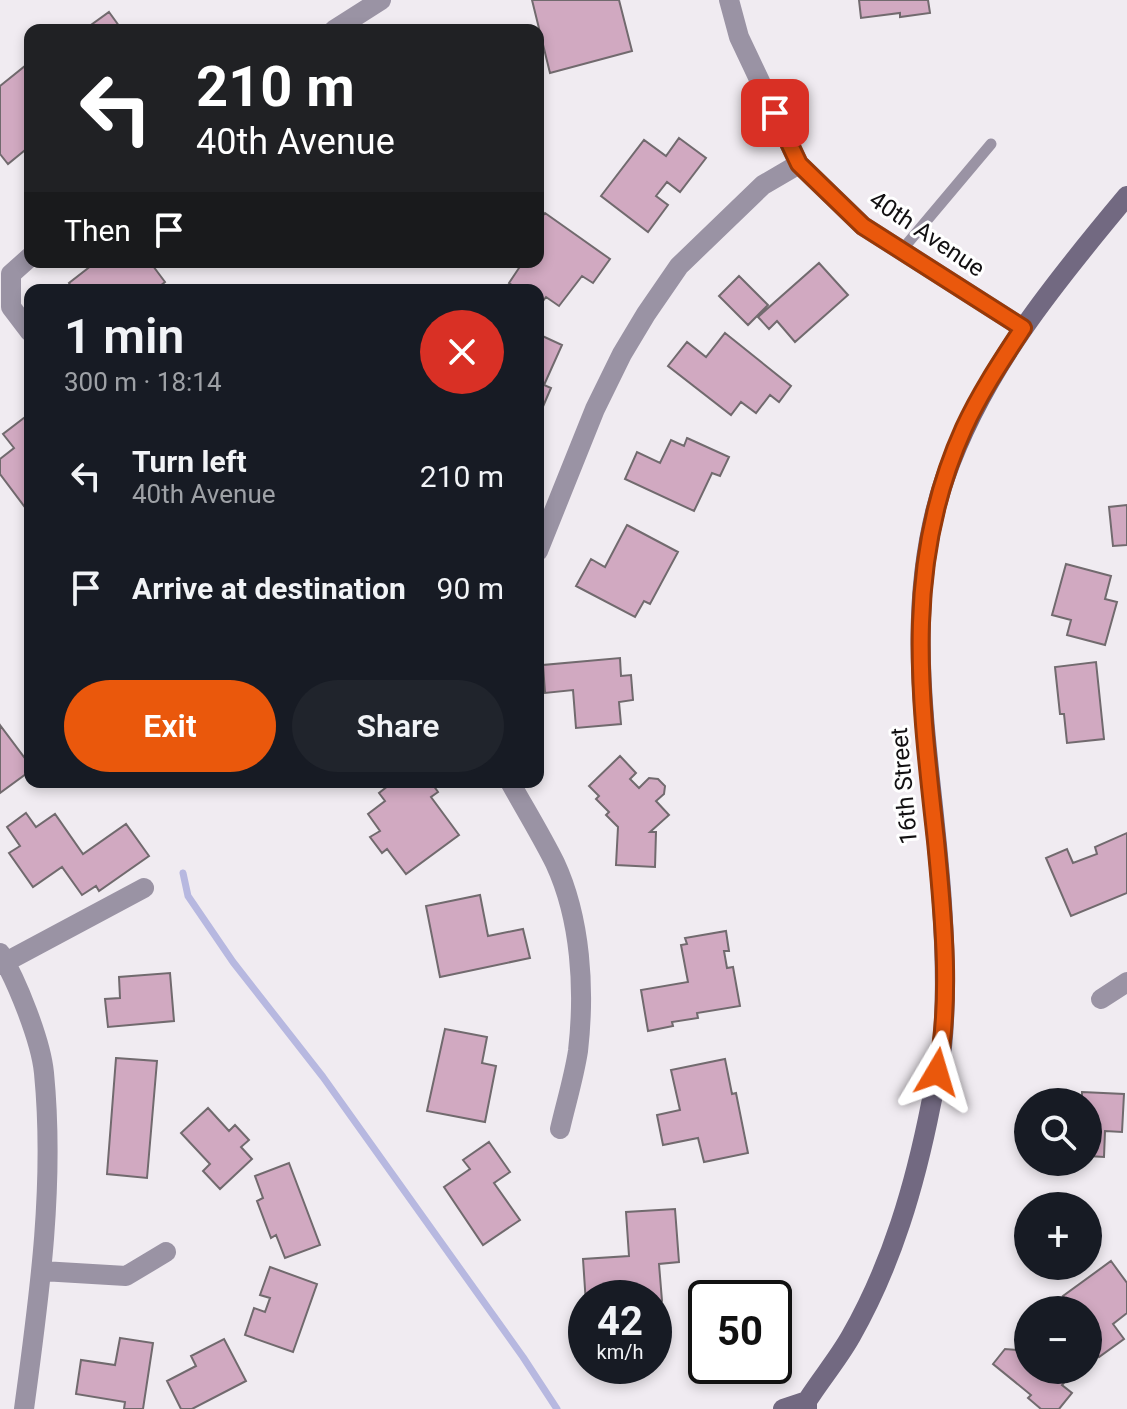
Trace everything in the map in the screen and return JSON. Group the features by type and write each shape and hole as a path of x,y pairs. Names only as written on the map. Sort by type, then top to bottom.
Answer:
{"main road":[{"name":"16th Street","path":"783,1409 811,1406 884,1270 913,1189 942,1047 942,904 919,657 921,596 930,536 944,480 965,428 993,374 1079,252 1127,196"}],"street":[{"path":"343,24 381,0"},
{"name":"40th Avenue","path":"729,0 739,37 799,164 863,226 1023,328"},
{"path":"544,536 595,409 646,314 679,266 763,185 799,164"},
{"path":"24,262 11,274 11,307 24,324"},
{"path":"513,788 556,865 571,914 580,967 577,1053 560,1129"},
{"path":"24,1409 42,1271 47,1170 44,1070 27,1014 2,960 144,888"},
{"path":"1101,999 1127,982"},
{"path":"42,1271 126,1276 166,1252"}],"lane":[{"path":"901,251 991,144"}],"building":[{"path":"532,0 619,0 632,51 550,73 544,49 544,24 538,24"},
{"path":"859,0 928,0 930,13 861,18"},
{"path":"109,12 118,24 92,24"},
{"path":"24,67 24,151 8,164 0,154 0,86"},
{"path":"679,138 706,158 680,192 667,182 656,196 668,205 648,232 601,196 644,140 666,156"},
{"path":"544,214 610,259 593,283 582,276 559,306 546,297 544,300 544,284 509,283 519,268 544,268"},
{"path":"819,263 848,295 795,342 777,321 769,329 758,317"},
{"path":"88,268 154,268 165,282 162,284 69,283"},
{"path":"739,276 768,305 748,325 719,296"},
{"path":"725,333 791,386 779,402 770,395 756,413 741,402 731,415 668,366 687,342 706,357"},
{"path":"544,337 562,345 544,385"},
{"path":"544,385 551,388 544,404"},
{"path":"24,418 24,506 0,474 0,459 14,448 3,434"},
{"path":"687,438 729,457 720,476 712,473 694,511 625,479 637,452 660,463 671,440 684,446"},
{"path":"1127,505 1127,545 1113,546 1109,507"},
{"path":"627,525 678,552 650,604 644,601 635,617 576,586 591,559 605,567"},
{"path":"1066,564 1111,576 1105,599 1117,602 1105,645 1067,635 1071,620 1052,615"},
{"path":"620,658 621,676 631,675 633,700 619,702 621,724 576,728 573,690 545,693 544,665"},
{"path":"1096,662 1104,739 1067,743 1055,667"},
{"path":"0,725 24,757 24,775 0,793"},
{"path":"620,756 636,773 630,779 639,788 649,778 658,779 665,786 664,794 656,801 669,815 650,832 656,832 655,867 616,865 618,827 606,815 609,812 589,786"},
{"path":"385,788 435,788 438,792 431,797 459,835 406,874 387,849 382,853 370,837 380,831 368,814 385,801 379,793"},
{"path":"26,813 36,827 55,814 83,854 126,824 149,856 99,891 96,886 82,895 62,867 33,887 9,853 20,846 7,827"},
{"path":"1127,833 1127,893 1071,916 1046,858 1067,849 1073,863 1097,854 1095,847"},
{"path":"480,895 488,936 523,929 530,958 440,977 426,906"},
{"path":"726,931 729,951 724,951 727,968 733,967 740,1006 697,1013 698,1018 672,1022 673,1026 648,1031 641,990 688,982 681,945 687,944 685,938"},
{"path":"170,973 174,1021 108,1027 105,999 120,998 119,977"},
{"path":"445,1029 487,1037 482,1063 496,1066 485,1122 427,1111"},
{"path":"116,1058 157,1061 147,1178 107,1174"},
{"path":"725,1059 732,1094 736,1093 748,1153 704,1162 698,1138 663,1145 657,1115 680,1110 671,1070"},
{"path":"1102,1093 1124,1094 1122,1132 1105,1131 1104,1157"},
{"path":"208,1108 229,1131 235,1125 249,1140 241,1147 252,1159 220,1189 203,1171 210,1164 181,1133"},
{"path":"489,1142 510,1172 494,1183 520,1220 483,1245 444,1187 470,1169 463,1160"},
{"path":"289,1163 320,1245 285,1258 276,1235 271,1238 257,1201 263,1198 255,1176"},
{"path":"675,1209 679,1262 659,1264 660,1280 584,1280 583,1259 629,1256 626,1212"},
{"path":"1111,1261 1127,1283 1127,1313 1113,1324 1124,1339 1102,1355 1102,1296 1063,1296 1085,1280 1102,1280 1102,1268"},
{"path":"270,1267 317,1284 293,1352 245,1335 254,1308 265,1312 270,1298 260,1295"},
{"path":"120,1338 153,1343 143,1409 124,1409 125,1402 76,1394 81,1360 115,1365"},
{"path":"224,1339 246,1381 192,1409 181,1409 167,1381 196,1366 191,1356"},
{"path":"1005,1349 1014,1350 1014,1381 993,1364"},
{"path":"1018,1384 1063,1384 1072,1393 1059,1409 1041,1409 1028,1398 1031,1395"}],"waterway":[{"path":"183,873 188,896 233,962 323,1077 557,1409"}],"route":[{"path":"775,113 799,164 863,226 1023,328 993,374 965,428 944,480 930,536 921,596 919,657 942,904 942,1047 937,1072"}]}
